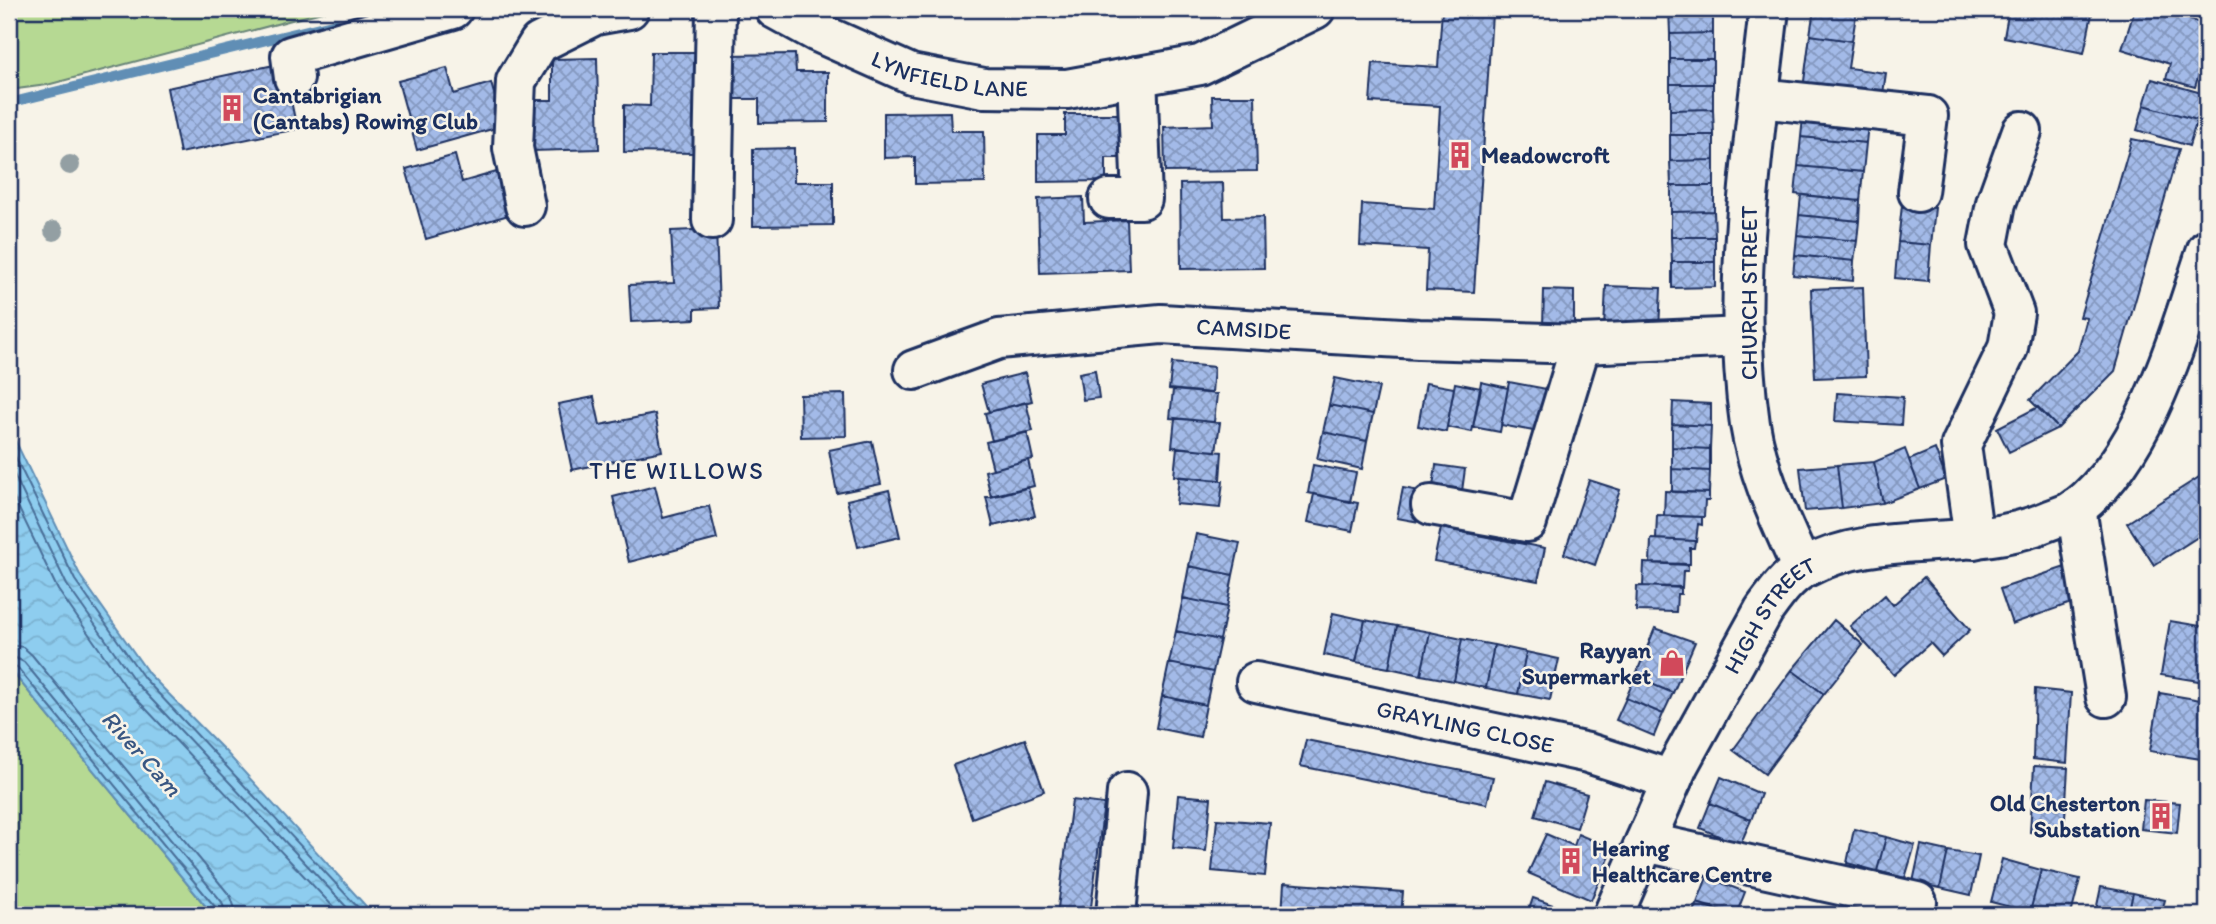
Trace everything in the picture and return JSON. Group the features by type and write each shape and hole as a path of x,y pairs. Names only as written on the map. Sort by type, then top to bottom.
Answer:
{"street":[{"path":"294,78 290,56 453,9"},
{"path":"525,206 513,148 516,81 539,43 595,15 628,9"},
{"path":"712,220 716,9"},
{"name":"LYNFIELD LANE","path":"775,9 817,32 911,74 972,86 1068,89 1200,65 1315,9"},
{"name":"CHURCH STREET","path":"1769,9 1746,232 1744,337 1751,424 1762,474 1802,569"},
{"path":"1109,199 1142,199 1137,76"},
{"path":"1759,98 1928,116 1918,192"},
{"path":"1974,539 1961,445 2008,348 2014,313 1988,245 1996,203 2022,131"},
{"name":"HIGH STREET","path":"1613,915 1672,780 1764,610 1780,589 1802,569 1835,555 1894,543 1974,539 2029,529 2076,508 2133,443 2163,378 2204,270"},
{"name":"CAMSIDE","path":"914,370 999,339 1161,324 1419,339 1581,344 1744,337"},
{"path":"1431,505 1527,522 1581,344"},
{"path":"2076,508 2106,697"},
{"name":"GRAYLING CLOSE","path":"1256,682 1588,753 1672,780"},
{"path":"1116,915 1127,792"},
{"path":"1645,842 1917,902"}],"green space":[{"path":"9,9 333,9 47,85 9,90"},
{"path":"9,668 213,915 9,915"}],"water":[{"name":"River Cam","path":"9,420 14,438 81,577 149,674 225,751 374,915 213,915 9,668"}],"building":[{"path":"1669,9 1713,9 1713,33 1670,34"},
{"path":"1814,9 1857,9 1852,41 1810,35"},
{"path":"1857,9 1901,9 1901,15"},
{"path":"2009,9 2093,9 2084,53 2004,37"},
{"path":"2135,9 2156,9 2207,25 2207,48 2195,87 2166,79 2170,64 2122,49"},
{"name":"Meadowcroft","path":"1442,10 1492,14 1474,292 1426,290 1428,250 1360,246 1362,204 1434,209 1440,106 1370,102 1373,63 1438,67"},
{"path":"1713,33 1713,59 1670,59 1670,34"},
{"path":"1810,35 1852,41 1848,68 1886,73 1882,100 1803,89"},
{"path":"651,52 696,52 695,153 624,152 624,105 650,106"},
{"path":"795,54 796,72 828,72 828,122 759,123 759,99 730,99 729,55"},
{"path":"597,58 599,149 532,151 531,100 552,100 552,59"},
{"path":"1670,59 1713,59 1713,84 1670,84"},
{"name":"Cantabrigian (Cantabs) Rowing Club","path":"283,63 297,129 180,153 167,88"},
{"path":"447,68 454,94 491,83 503,126 417,150 398,81"},
{"path":"2152,79 2205,94 2197,120 2144,105"},
{"path":"1670,84 1713,84 1713,109 1670,110"},
{"path":"1212,96 1255,96 1257,171 1165,172 1164,127 1213,125"},
{"path":"2144,105 2197,120 2189,146 2137,130"},
{"path":"1804,108 1869,115 1866,143 1801,137"},
{"path":"1713,109 1714,135 1670,135 1670,110"},
{"path":"950,112 951,131 984,131 985,183 915,184 915,157 884,158 884,113"},
{"path":"1065,114 1134,114 1134,158 1106,158 1106,181 1038,182 1038,135 1065,135"},
{"path":"1670,135 1714,135 1714,160 1670,161"},
{"path":"1801,137 1866,143 1863,172 1798,166"},
{"path":"2132,139 2179,149 2115,371 2058,428 2030,400 2078,351 2087,318 2080,317"},
{"path":"794,148 794,182 833,182 833,225 753,226 753,149"},
{"path":"455,155 462,182 500,171 512,214 426,239 406,169"},
{"path":"1714,160 1714,186 1671,186 1670,161"},
{"path":"1798,166 1863,172 1860,201 1795,194"},
{"path":"1223,183 1224,218 1263,217 1264,268 1181,269 1180,184"},
{"path":"1671,186 1714,186 1714,211 1671,212"},
{"path":"1801,195 1860,201 1859,221 1799,215"},
{"path":"1083,197 1084,222 1127,220 1129,270 1040,273 1038,199"},
{"path":"1902,205 1935,208 1931,245 1898,242"},
{"path":"1714,211 1715,237 1671,237 1671,212"},
{"path":"1799,215 1859,221 1857,241 1797,235"},
{"path":"716,229 719,308 695,309 695,319 631,322 629,285 674,283 671,231"},
{"path":"1797,235 1857,241 1854,261 1795,255"},
{"path":"1671,237 1715,237 1715,262 1672,262"},
{"path":"1898,242 1931,245 1928,281 1895,278"},
{"path":"1795,255 1854,261 1853,281 1793,275"},
{"path":"1672,262 1715,262 1715,287 1672,288"},
{"path":"1606,286 1661,288 1659,330 1604,328"},
{"path":"1863,287 1866,376 1815,378 1811,289"},
{"path":"1544,290 1574,291 1574,326 1543,326"},
{"path":"1172,363 1214,367 1212,393 1169,389"},
{"path":"1095,370 1099,398 1083,400 1079,373"},
{"path":"1025,373 1032,401 989,412 981,384"},
{"path":"1335,378 1379,387 1373,414 1329,405"},
{"path":"1481,382 1508,388 1500,432 1473,427"},
{"path":"1509,382 1552,390 1544,433 1501,425"},
{"path":"1426,383 1454,388 1446,432 1418,426"},
{"path":"1455,383 1481,388 1472,432 1447,427"},
{"path":"1173,390 1217,394 1214,422 1170,418"},
{"path":"1837,393 1903,397 1901,425 1835,421"},
{"path":"845,394 846,436 801,437 800,395"},
{"path":"594,397 600,425 655,414 662,451 572,470 558,404"},
{"path":"1026,402 1033,431 992,441 985,413"},
{"path":"1673,402 1711,404 1711,426 1672,424"},
{"path":"1329,405 1373,414 1367,441 1323,432"},
{"path":"2038,407 2058,428 2009,452 1997,428"},
{"path":"1175,418 1220,423 1216,451 1172,447"},
{"path":"1672,424 1711,426 1710,449 1672,447"},
{"path":"1027,432 1033,459 993,469 986,442"},
{"path":"1323,432 1367,441 1362,469 1317,459"},
{"path":"872,441 881,484 837,493 829,450"},
{"path":"1177,447 1222,452 1220,480 1174,476"},
{"path":"1672,447 1710,449 1710,471 1672,469"},
{"path":"1905,449 1920,489 1883,503 1874,462"},
{"path":"1935,449 1946,479 1920,489 1909,460"},
{"path":"1028,460 1034,486 991,497 985,471"},
{"path":"1874,462 1883,503 1842,508 1837,465"},
{"path":"1313,465 1356,473 1350,502 1308,493"},
{"path":"1436,465 1465,469 1462,491 1433,486"},
{"path":"1837,465 1842,508 1805,511 1800,468"},
{"path":"1672,469 1710,471 1709,493 1672,492"},
{"path":"2207,472 2207,531 2154,565 2127,523"},
{"path":"1179,477 1223,481 1220,508 1176,504"},
{"path":"1589,480 1620,490 1595,565 1564,554"},
{"path":"655,486 663,518 709,506 717,539 629,562 613,497"},
{"path":"1028,487 1035,516 993,526 986,497"},
{"path":"1403,488 1430,493 1425,523 1397,518"},
{"path":"889,490 900,537 858,547 847,500"},
{"path":"1665,491 1709,493 1709,501 1705,501 1704,517 1664,516"},
{"path":"1314,494 1358,503 1352,531 1308,522"},
{"path":"1657,515 1702,517 1702,525 1698,524 1696,541 1656,539"},
{"path":"1441,528 1545,548 1538,581 1434,561"},
{"path":"1196,534 1240,543 1233,575 1189,566"},
{"path":"1651,539 1695,541 1694,548 1690,548 1690,564 1650,563"},
{"path":"1644,563 1688,565 1688,571 1683,571 1682,588 1643,586"},
{"path":"1189,566 1233,575 1227,607 1183,598"},
{"path":"2068,566 2080,600 2012,624 2000,589"},
{"path":"1924,577 1970,630 1942,656 1930,643 1894,675 1850,626 1885,595 1893,605"},
{"path":"1637,586 1681,587 1681,594 1677,594 1676,612 1636,611"},
{"path":"1183,598 1227,607 1220,640 1176,631"},
{"path":"1333,613 1365,620 1356,662 1324,655"},
{"path":"1365,620 1397,626 1389,668 1356,662"},
{"path":"1834,620 1863,645 1824,694 1792,670"},
{"path":"2170,621 2207,627 2205,682 2161,675"},
{"path":"1397,626 1430,632 1421,675 1389,668"},
{"path":"1655,628 1695,642 1673,693 1635,677"},
{"path":"1176,631 1220,640 1213,672 1169,663"},
{"path":"1430,632 1462,639 1454,681 1421,675"},
{"path":"1462,639 1494,645 1486,688 1454,681"},
{"path":"1494,645 1526,652 1518,694 1486,688"},
{"path":"1526,652 1559,659 1550,700 1518,694"},
{"path":"1169,663 1213,672 1206,705 1162,696"},
{"path":"1792,670 1824,694 1765,774 1733,750"},
{"path":"1635,677 1673,693 1663,714 1626,698"},
{"path":"2035,689 2071,693 2067,763 2033,759"},
{"path":"2160,693 2207,701 2201,759 2150,751"},
{"path":"1162,696 1206,705 1200,737 1156,728"},
{"path":"1626,698 1663,714 1654,736 1616,720"},
{"path":"1025,739 1044,791 972,818 953,765"},
{"path":"1306,740 1493,777 1487,804 1300,766"},
{"path":"2034,766 2068,768 2064,834 2030,832"},
{"path":"1721,777 1761,794 1751,820 1710,803"},
{"path":"1545,782 1587,794 1577,828 1535,816"},
{"path":"1178,795 1211,798 1206,851 1173,848"},
{"path":"1072,800 1104,804 1090,915 1057,915"},
{"name":"Old Chesterton Substation","path":"2144,800 2180,803 2177,833 2141,829"},
{"path":"1710,803 1751,820 1740,845 1700,828"},
{"path":"1217,819 1270,823 1265,876 1212,871"},
{"path":"1854,829 1886,837 1877,871 1847,863"},
{"name":"Hearing Healthcare Centre","path":"1546,834 1574,846 1578,834 1613,849 1591,900 1528,873"},
{"path":"1886,837 1915,845 1905,878 1877,871"},
{"path":"1921,845 1948,851 1940,888 1913,882"},
{"path":"1948,851 1979,856 1971,895 1940,888"},
{"path":"2002,859 2041,870 2030,912 1991,902"},
{"path":"2041,870 2080,879 2071,915 2030,912"},
{"path":"1707,877 1745,892 1736,915 1697,903"},
{"path":"1284,883 1403,892 1401,915 1282,915"},
{"path":"2101,887 2133,893 2128,915 2095,915"},
{"path":"2133,893 2165,900 2161,915 2128,915"},
{"path":"1533,898 1573,912 1572,915 1527,915"},
{"path":"1697,903 1730,915 1691,915"},
{"path":"1789,907 1817,909 1816,915 1787,915"}],"waterway":[{"path":"9,103 336,23"}],"place":[{"name":"Cantabrigian (Cantabs) Rowing Club","path":"232,108"},
{"name":"Meadowcroft","path":"1460,155"},
{"name":"Rayyan Supermarket","path":"1672,663"},
{"name":"Old Chesterton Substation","path":"2161,816"},
{"name":"Hearing Healthcare Centre","path":"1571,861"}],"district":[{"name":"THE WILLOWS","path":"677,470"}]}
